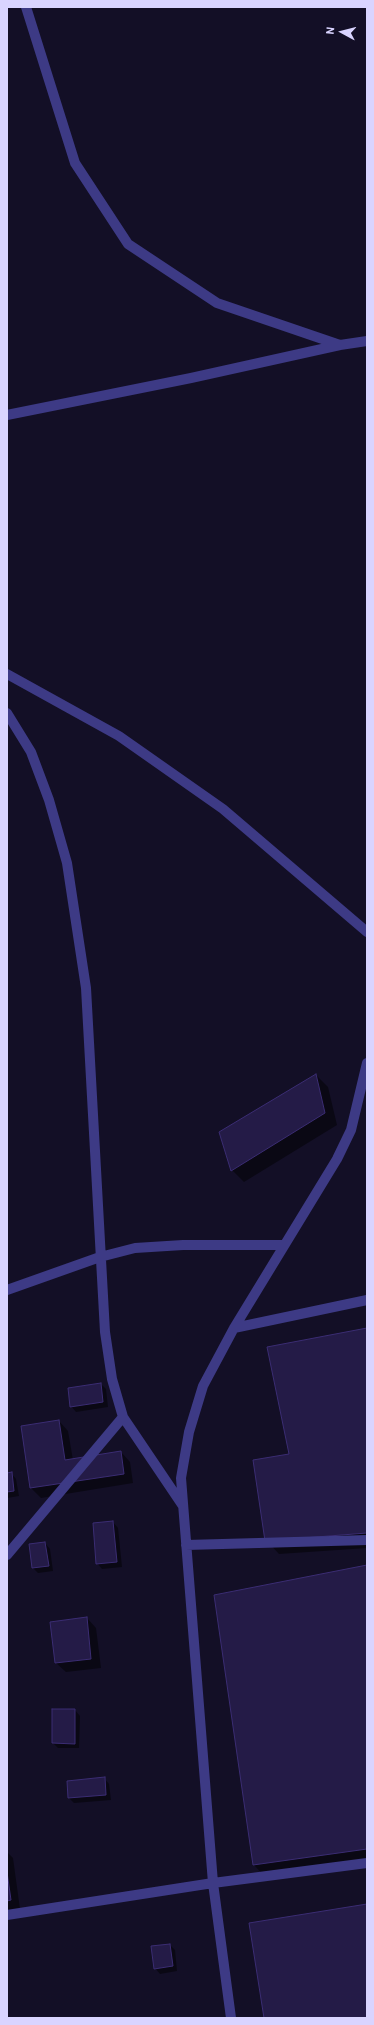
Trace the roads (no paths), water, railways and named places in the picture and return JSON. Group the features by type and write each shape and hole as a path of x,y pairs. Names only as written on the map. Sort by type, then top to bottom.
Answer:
{"street":[{"path":"26,7 75,163 128,244 217,303 340,345"},
{"path":"7,416 183,380 340,345 367,341"},
{"path":"7,674 118,736 223,808 367,932"},
{"path":"7,713 31,752 49,800 67,863 86,988 100,1257 105,1332 112,1379 123,1417 183,1507"},
{"path":"231,2018 213,1883 183,1507 182,1478 189,1432 203,1386 234,1328 337,1159 351,1130 367,1063"},
{"path":"7,1290 100,1257 135,1248 182,1245 284,1245"},
{"path":"234,1328 367,1300"},
{"path":"7,1555 123,1417"},
{"path":"186,1545 367,1540"},
{"path":"7,1915 213,1883 367,1864"}]}
